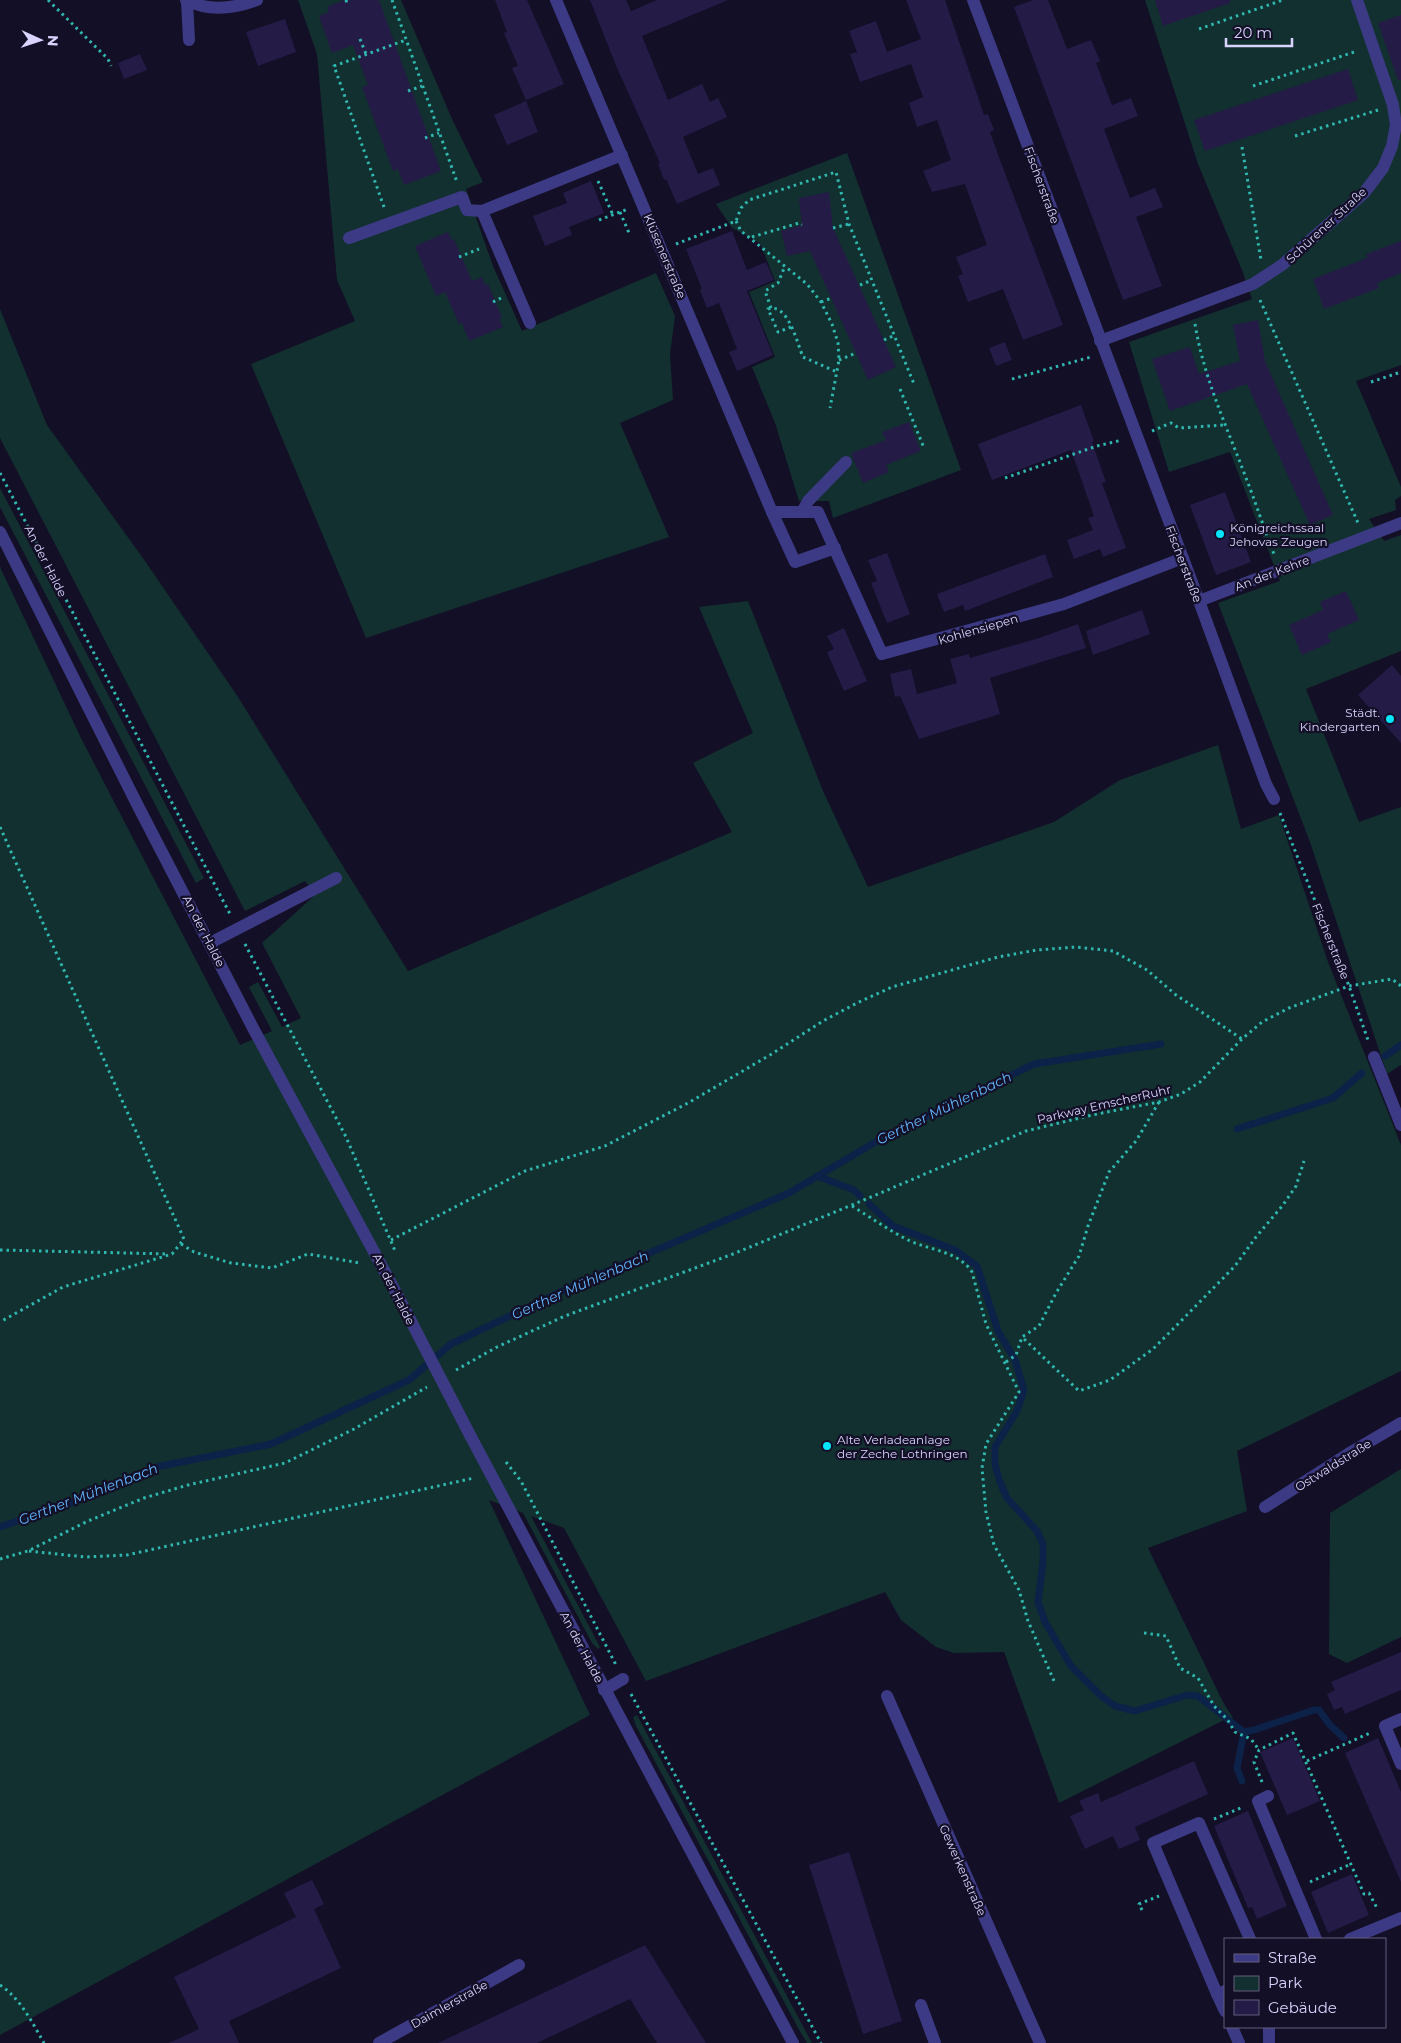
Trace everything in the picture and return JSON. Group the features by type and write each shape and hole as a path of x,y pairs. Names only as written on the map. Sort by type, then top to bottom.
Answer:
{"street":[{"path":"189,40 187,0 212,9 243,5 257,0"},
{"name":"Klüsenerstraße","path":"556,0 772,512 795,562 835,548"},
{"name":"Fischerstraße","path":"973,0 1266,784 1274,799"},
{"name":"Schürener Straße","path":"1102,346 1192,306 1258,281 1282,265 1357,199 1383,168 1392,146 1396,125 1393,105 1357,0"},
{"path":"348,238 462,197 467,210 482,211 622,155"},
{"path":"482,211 530,322"},
{"path":"802,512 808,501 846,462"},
{"path":"772,512 818,512 835,548"},
{"name":"An der Kehre","path":"1198,601 1401,523"},
{"name":"An der Halde","path":"0,532 138,806 254,1028 793,2043"},
{"name":"Kohlensiepen","path":"835,548 882,654 1064,604 1183,558"},
{"path":"210,942 336,878"},
{"path":"1374,1057 1401,1125"},
{"name":"Ostwaldstraße","path":"1265,1507 1348,1454 1401,1424"},
{"path":"604,1690 623,1679"},
{"name":"Gewerkenstraße","path":"887,1696 1040,2043"},
{"path":"1401,1719 1385,1726 1401,1764"},
{"path":"1263,1799 1295,1888 1316,1938"},
{"path":"1224,2006 1221,1993 1153,1843 1199,1823 1250,1938"},
{"path":"1352,1938 1401,1918"},
{"name":"Daimlerstraße","path":"379,2043 519,1965"},
{"path":"920,2005 935,2043"},
{"path":"1232,2028 1239,2043"},
{"path":"1269,2028 1269,2043"}],"path":[{"path":"48,0 108,58 111,66"},
{"path":"392,0 455,176"},
{"path":"1198,29 1283,0"},
{"path":"360,39 366,54"},
{"path":"390,223 334,66 406,40"},
{"path":"1253,86 1373,46"},
{"path":"408,91 422,86"},
{"path":"1295,136 1393,105"},
{"path":"425,138 439,133"},
{"path":"1242,147 1258,281 1365,537"},
{"path":"592,167 613,215"},
{"path":"661,249 736,221 742,208 749,200 836,172 850,224 914,384"},
{"path":"599,220 642,204"},
{"path":"620,212 629,233"},
{"path":"736,221 741,230 752,237 807,284 821,302 832,324 838,343 839,360 830,408"},
{"path":"752,237 799,223 802,225"},
{"path":"833,228 850,224"},
{"path":"459,257 496,243"},
{"path":"785,266 778,283 765,291 771,308 768,309 778,332 791,327"},
{"path":"860,286 872,280"},
{"path":"821,302 832,298"},
{"path":"1192,306 1196,331 1209,380 1279,570"},
{"path":"771,308 783,311 803,357 837,372"},
{"path":"884,340 896,335"},
{"path":"1012,379 1073,363 1102,346"},
{"path":"839,360 856,352"},
{"path":"1371,382 1401,372"},
{"path":"900,389 924,448"},
{"path":"1005,478 1171,423 1180,428 1224,425"},
{"name":"An der Halde","path":"0,473 346,1137 397,1254 379,1261"},
{"name":"Fischerstraße","path":"1274,799 1349,986 1374,1057"},
{"path":"0,827 184,1239 172,1254 63,1287 0,1322"},
{"path":"391,1240 525,1171 605,1146 688,1103 770,1055 823,1021 857,1003 892,987 998,957 1037,950 1076,947 1113,951 1147,970 1176,996 1242,1039"},
{"name":"Parkway EmscherRuhr","path":"857,1203 1026,1131 1092,1115 1159,1102 1181,1094 1200,1082 1242,1039 1262,1022 1289,1008 1349,986 1392,979 1401,986"},
{"path":"1006,1362 1016,1355 1022,1337 1039,1326 1056,1293 1079,1256 1088,1226 1109,1172 1136,1141 1159,1102"},
{"path":"1022,1337 1079,1391 1110,1380 1153,1349 1235,1266 1296,1186 1304,1161"},
{"path":"851,1206 907,1240 952,1256 968,1266 972,1272 986,1324 1019,1392 986,1444 982,1468 986,1512 994,1545 1019,1590 1028,1621 1054,1681"},
{"path":"181,1244 194,1252 231,1263 272,1268 308,1254 359,1263 379,1261"},
{"path":"0,1250 172,1254"},
{"name":"An der Halde","path":"489,1472 505,1461 522,1481 623,1679 821,2043"},
{"path":"0,1559 28,1551 85,1557 127,1555 478,1477 489,1472"},
{"path":"1144,1633 1166,1636 1180,1668 1198,1678 1214,1706 1235,1732 1251,1739 1259,1750"},
{"path":"1306,1761 1385,1726"},
{"path":"1199,1823 1205,1823 1263,1799 1254,1762 1259,1750 1293,1733 1364,1894 1369,1893 1385,1924"},
{"path":"1295,1888 1351,1864"},
{"path":"1142,1910 1140,1904 1173,1890"},
{"path":"0,1985 9,1991 29,2016 44,2043"}],"green space":[{"path":"298,0 401,0 452,119 483,182 466,189 493,266 522,331 656,273 675,316 670,354 673,400 620,423 669,537 366,638 251,364 355,321 337,280 317,54"},
{"path":"1145,0 1401,0 1401,365 1356,381 1401,487 1401,496 1395,500 1396,510 1369,519 1384,541 1401,535 1401,651 1306,689 1359,822 1401,807 1401,1065 1387,1074 1310,842 1218,603 1280,581 1230,452 1169,472 1129,342 1252,299 1198,164"},
{"path":"847,153 961,470 833,518 829,501 799,501 775,423 752,367 775,357 749,292 775,281 760,243 732,228 716,204"},
{"path":"0,309 47,425 145,561 238,697 408,971 732,832 693,763 753,733 699,607 748,601 823,791 868,887 1054,822 1120,780 1218,745 1241,829 1279,815 1328,962 1401,1145 1401,1371 1237,1451 1247,1511 1148,1548 1223,1702 1233,1718 1226,1719 1059,1803 1004,1652 954,1653 936,1647 901,1620 885,1592 646,1681 564,1528 531,1516 600,1647 598,1649 592,1643 523,1513 489,1500 590,1715 0,2035 0,567 81,738 240,1045 272,1031 249,987 258,982 282,1027 301,1018 262,943 315,895 305,881 245,911 0,438"},
{"path":"0,488 204,878 196,883 0,507"},
{"path":"1401,1469 1401,1637 1347,1663 1329,1654 1330,1513"},
{"path":"637,1715 812,2043 807,2043 797,2026 636,1726 633,1717"}],"building":[{"path":"344,0 379,0 441,171 404,185 398,169 393,171 362,87 368,85 353,45 332,53 319,16 329,12 327,7"},
{"path":"495,0 527,0 564,84 526,100 512,68 518,66 504,33 507,32"},
{"path":"590,0 626,0 631,11 657,0 728,0 642,36 668,100 702,84 710,102 718,98 727,117 683,137 698,174 713,168 720,185 677,204 666,179 664,180 658,164 660,163 617,68"},
{"path":"906,0 945,0 984,115 988,114 994,130 990,132 1000,160 1063,325 1023,340 1003,289 968,302 958,276 963,274 956,257 987,245 965,184 932,192 923,171 951,160 937,120 917,127 909,103 923,97 911,64 860,82 850,54 857,52 849,31 876,21 887,52 921,39"},
{"path":"1033,0 1048,0 1067,49 1091,40 1100,61 1096,63 1112,105 1131,98 1138,116 1104,129 1130,198 1155,188 1163,207 1136,217 1162,286 1123,300 1014,7"},
{"path":"1155,0 1230,0 1230,3 1163,26"},
{"path":"1401,15 1401,80 1398,80 1378,23"},
{"path":"285,19 296,52 258,66 246,32"},
{"path":"140,54 147,70 124,79 118,63"},
{"path":"1348,69 1358,100 1205,151 1194,120"},
{"path":"526,101 538,132 507,145 494,115"},
{"path":"591,181 604,213 569,227 572,235 545,246 533,216 567,203 563,193"},
{"path":"829,192 833,228 896,367 868,380 810,251 787,256 781,231 802,225 799,198"},
{"path":"732,231 747,270 766,262 774,280 747,291 773,355 737,371 729,352 737,349 719,303 707,308 700,290 702,289 686,249"},
{"path":"448,232 452,240 454,239 472,281 482,277 485,285 488,284 502,318 499,319 503,327 469,341 462,323 459,324 445,292 436,296 415,246"},
{"path":"1401,241 1401,273 1377,283 1379,288 1324,309 1313,279 1367,258 1366,254"},
{"path":"1258,320 1265,361 1333,515 1310,525 1247,384 1170,411 1152,359 1190,347 1199,374 1240,361 1233,325"},
{"path":"1005,342 1012,360 996,366 989,348"},
{"path":"1081,405 1106,482 1102,483 1126,548 1103,557 1100,549 1074,559 1067,540 1093,530 1088,518 1094,516 1071,450 992,480 978,444"},
{"path":"909,422 921,451 886,465 889,472 863,483 851,453 886,440 882,432"},
{"name":"Königreichssaal Jehovas Zeugen","path":"1225,492 1251,562 1216,575 1190,505"},
{"path":"887,553 910,614 887,623 871,583 877,581 868,560"},
{"path":"1045,554 1053,577 965,611 963,605 944,612 937,594"},
{"path":"1346,591 1359,620 1327,634 1331,642 1302,655 1289,625 1323,610 1320,602"},
{"path":"1142,610 1150,634 1093,655 1086,631"},
{"path":"1078,624 1086,648 990,678 1000,714 919,739 900,696 895,697 890,674 911,669 917,694 957,683 950,659 969,654 970,658 1039,638"},
{"path":"844,628 867,681 844,691 827,652 834,649 827,636"},
{"name":"Städt. Kindergarten","path":"1392,665 1401,676 1401,743 1358,695"},
{"path":"1401,1652 1401,1690 1345,1714 1342,1707 1334,1710 1327,1694 1335,1690 1331,1682"},
{"path":"1293,1738 1320,1801 1287,1815 1260,1752"},
{"path":"1378,1738 1401,1792 1401,1882 1345,1753"},
{"path":"1194,1761 1208,1794 1135,1827 1140,1840 1119,1849 1113,1836 1085,1849 1070,1816 1084,1810 1079,1801 1098,1793 1101,1802"},
{"path":"1248,1811 1287,1906 1257,1919 1252,1907 1248,1908 1214,1826"},
{"path":"849,1852 902,2021 863,2034 809,1865"},
{"path":"1352,1874 1369,1915 1328,1933 1311,1892"},
{"path":"312,1880 324,1904 314,1909 341,1968 229,2021 239,2043 169,2043 199,2029 174,1977 296,1917 284,1893"},
{"path":"645,1945 706,2043 657,2043 630,1999 537,2043 438,2043"}],"waterway":[{"name":"Gerther Mühlenbach","path":"0,1527 74,1502 156,1467 271,1444 409,1380 451,1344 575,1285 789,1193 884,1137 1034,1064 1161,1044"},
{"name":"Gerther Mühlenbach","path":"1385,1056 1401,1045"},
{"name":"Gerther Mühlenbach","path":"1237,1129 1333,1098 1362,1073"},
{"path":"817,1176 854,1190 860,1196"},
{"path":"869,1204 893,1226 955,1250 977,1266 998,1331 1015,1360 1024,1390 1017,1411 995,1447 995,1465 1007,1498 1037,1531 1043,1544 1043,1562 1038,1602 1045,1622 1071,1666 1101,1696 1115,1706 1135,1711 1187,1695 1198,1696 1244,1732 1319,1710 1330,1725 1344,1738"},
{"path":"1242,1781 1237,1768 1244,1732"}],"place":[{"name":"Königreichssaal Jehovas Zeugen","path":"1220,534"},
{"name":"Städt. Kindergarten","path":"1390,719"},
{"name":"Alte Verladeanlage der Zeche Lothringen","path":"827,1446"}]}
